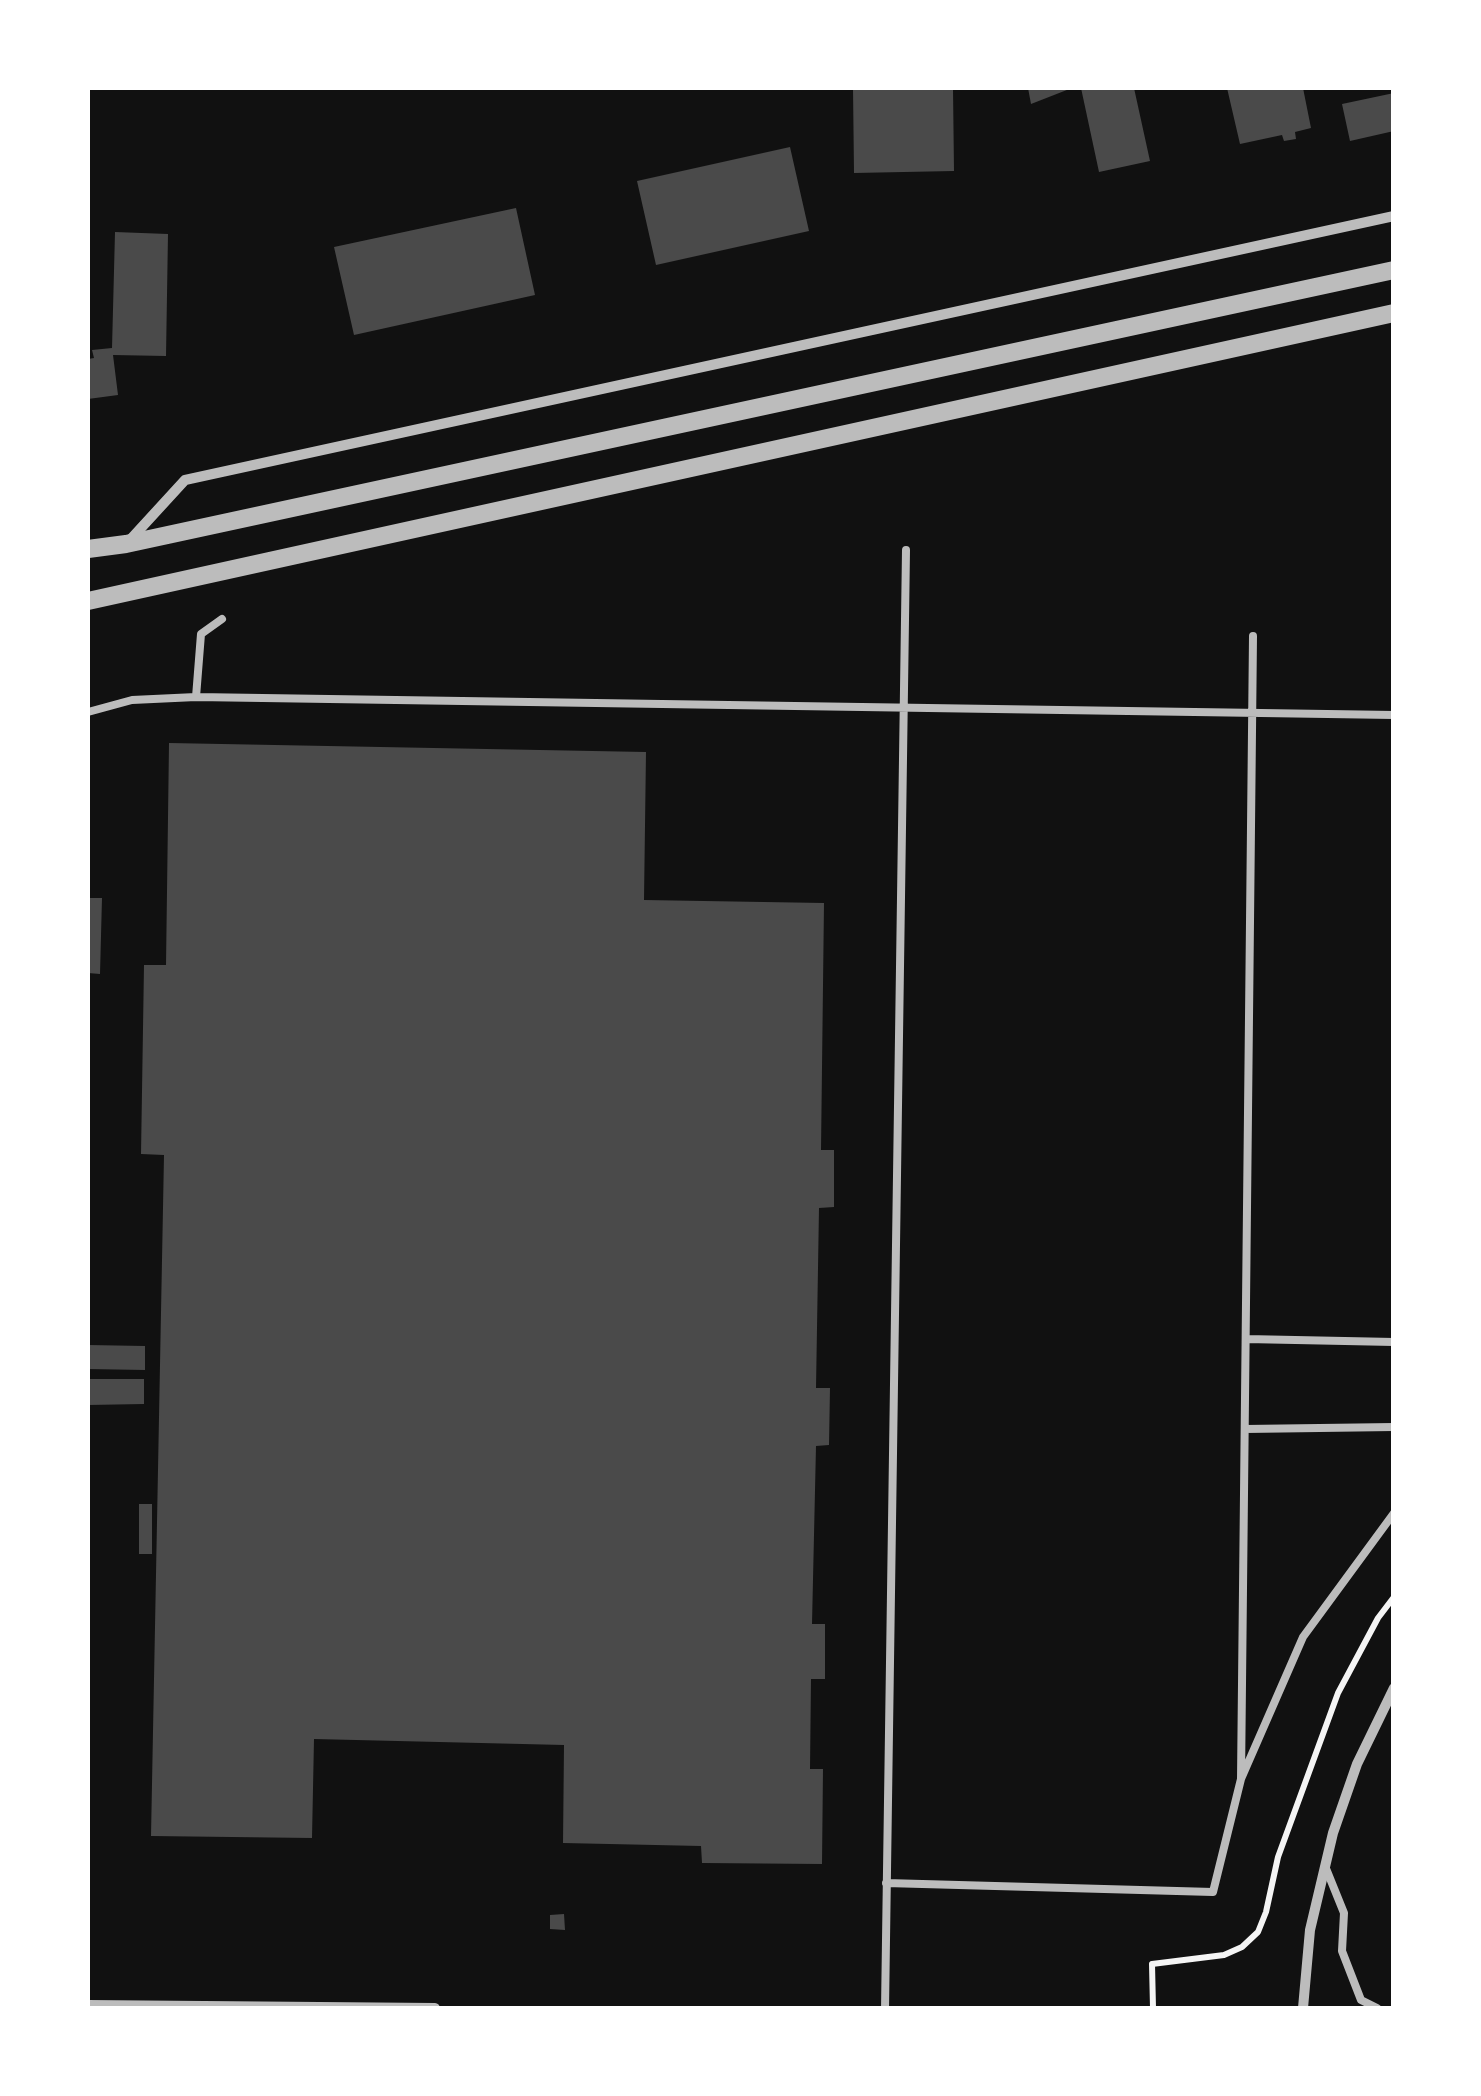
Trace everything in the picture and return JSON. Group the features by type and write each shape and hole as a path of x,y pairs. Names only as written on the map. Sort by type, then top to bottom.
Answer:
{"street":[{"path":"126,544 185,480 1394,216"},
{"path":"88,549 126,544 1394,270"},
{"path":"88,602 1394,313"},
{"path":"1303,2008 1310,1930 1324,1866 1357,1764 1394,1688"},
{"path":"88,2005 435,2008"}],"lane":[{"path":"885,2008 906,550"},
{"path":"196,696 200,634 222,619"},
{"path":"1242,1779 1253,636"},
{"path":"88,712 132,700 196,696 1394,716"},
{"path":"1246,1339 1394,1342"},
{"path":"1245,1429 1394,1427"},
{"path":"886,1882 1212,1892 1242,1779 1303,1637 1394,1513"},
{"path":"1324,1866 1344,1913 1342,1951 1361,2000 1377,2008"}],"path":[{"path":"1153,2008 1152,1964 1224,1955 1258,1932 1278,1856 1338,1693 1378,1618 1394,1598"}],"building":[{"path":"853,88 953,88 954,171 854,173"},
{"path":"1028,88 1072,88 1031,104"},
{"path":"1081,88 1134,88 1150,161 1099,172"},
{"path":"1227,88 1303,88 1311,128 1295,132 1296,139 1284,141 1282,135 1240,144"},
{"path":"1394,93 1394,131 1350,141 1342,104"},
{"path":"790,147 809,231 656,265 637,181"},
{"path":"516,208 535,295 354,335 334,247"},
{"path":"115,232 168,234 166,356 113,355 118,395 88,399 88,359 94,358 92,350 112,348"},
{"path":"169,743 646,752 644,900 824,903 821,1150 834,1150 834,1207 819,1208 816,1388 830,1388 829,1445 816,1446 812,1624 825,1624 825,1679 811,1679 810,1769 823,1769 822,1864 702,1863 701,1846 563,1843 564,1745 314,1739 312,1838 151,1836 164,1155 141,1154 144,965 166,965"},
{"path":"88,898 102,898 100,974 88,973"},
{"path":"88,1345 145,1346 145,1370 88,1369"},
{"path":"88,1379 144,1379 144,1404 88,1405"},
{"path":"139,1504 152,1504 152,1554 139,1554"},
{"path":"564,1914 565,1930 550,1929 550,1915"}]}
